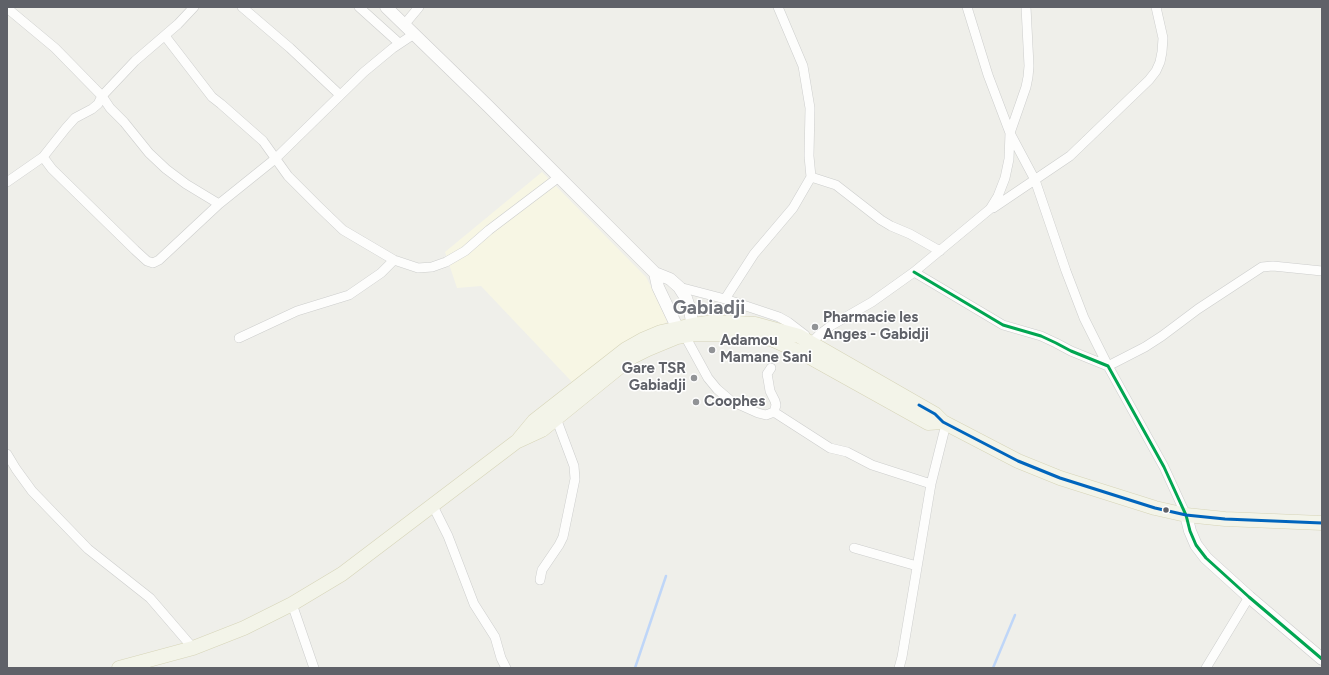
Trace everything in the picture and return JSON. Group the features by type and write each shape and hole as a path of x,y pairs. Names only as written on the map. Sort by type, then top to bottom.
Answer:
{"main road":[{"path":"516,442 542,430 632,357 648,349 685,332 714,322 755,324 799,336 810,346 935,414 945,423 1018,461 1060,478 1155,508 1186,515 1225,519 1322,523"},
{"path":"119,668 194,648 244,628 292,604 342,574 433,506 516,442 534,421 626,349 661,332 685,332"}],"street":[{"path":"7,182 43,157 75,118 95,106 102,96 135,61 165,36 194,7"},
{"path":"242,7 290,48 340,95"},
{"path":"359,7 399,43"},
{"path":"386,7 488,106 655,273 670,279 679,287 686,298 690,310 685,332"},
{"path":"404,25 419,7"},
{"path":"726,299 754,254 793,208 811,177 810,108 803,66 778,7"},
{"path":"967,7 988,75 1010,133 1035,180 1068,278 1084,318 1108,366 1164,467 1186,515 1190,531 1196,545 1206,558 1249,597 1322,659"},
{"path":"990,209 998,196 1005,178 1009,159 1010,133 1028,77 1026,7"},
{"path":"679,287 726,299 779,317 788,322 810,346 832,325 872,302 914,272 990,209 1035,180 1080,148 1149,80 1156,71 1160,62 1163,38 1156,7"},
{"path":"7,8 55,48 102,96 110,108 124,122 149,153 166,169 186,184 219,204"},
{"path":"43,157 52,169 135,250 147,261 153,263 159,260 219,204 275,159 364,72 399,43 414,34"},
{"path":"165,36 212,97 263,141 288,176 342,230 394,260 418,268 432,267 446,262 465,251 489,230 559,177"},
{"path":"811,177 836,185 881,220 940,251"},
{"path":"239,338 297,311 348,295 381,274 394,260"},
{"path":"914,272 1003,325 1041,336 1071,352 1108,366 1145,347 1198,309 1262,268 1273,266 1322,271"},
{"path":"655,273 658,287 685,332 708,378 717,389 731,401 758,413 766,415 774,412"},
{"path":"770,368 768,379 770,391 776,405 774,412"},
{"path":"774,412 830,448 847,452 872,465 931,484"},
{"path":"540,580 542,570 563,537 575,479 574,466 556,418"},
{"path":"899,668 931,484 945,423"},
{"path":"7,454 32,491 88,549 150,598 194,648"},
{"path":"433,506 448,536 474,604 495,637 501,658 506,668"},
{"path":"854,548 917,566"},
{"path":"1206,668 1249,597"},
{"path":"292,604 314,668"}],"shaded area":[{"path":"542,172 646,277 669,321 647,333 573,383 481,286 457,288 445,252"}],"waterway":[{"path":"635,668 666,576"},
{"path":"993,668 1015,615"}],"transit line":[{"path":"914,272 1003,325 1041,336 1071,351 1108,366 1164,467 1186,515 1190,531 1196,545 1206,558 1249,597 1322,659"},
{"path":"919,405 935,414 943,422 1018,461 1060,478 1155,508 1186,515 1225,519 1322,523"}],"place":[{"name":"Pharmacie les Anges - Gabidji","path":"815,327"},
{"name":"Adamou Mamane Sani","path":"712,350"},
{"name":"Gare TSR Gabiadji","path":"694,378"},
{"name":"Coophes","path":"696,402"}],"district":[{"name":"Gabiadji","path":"709,308"}]}
